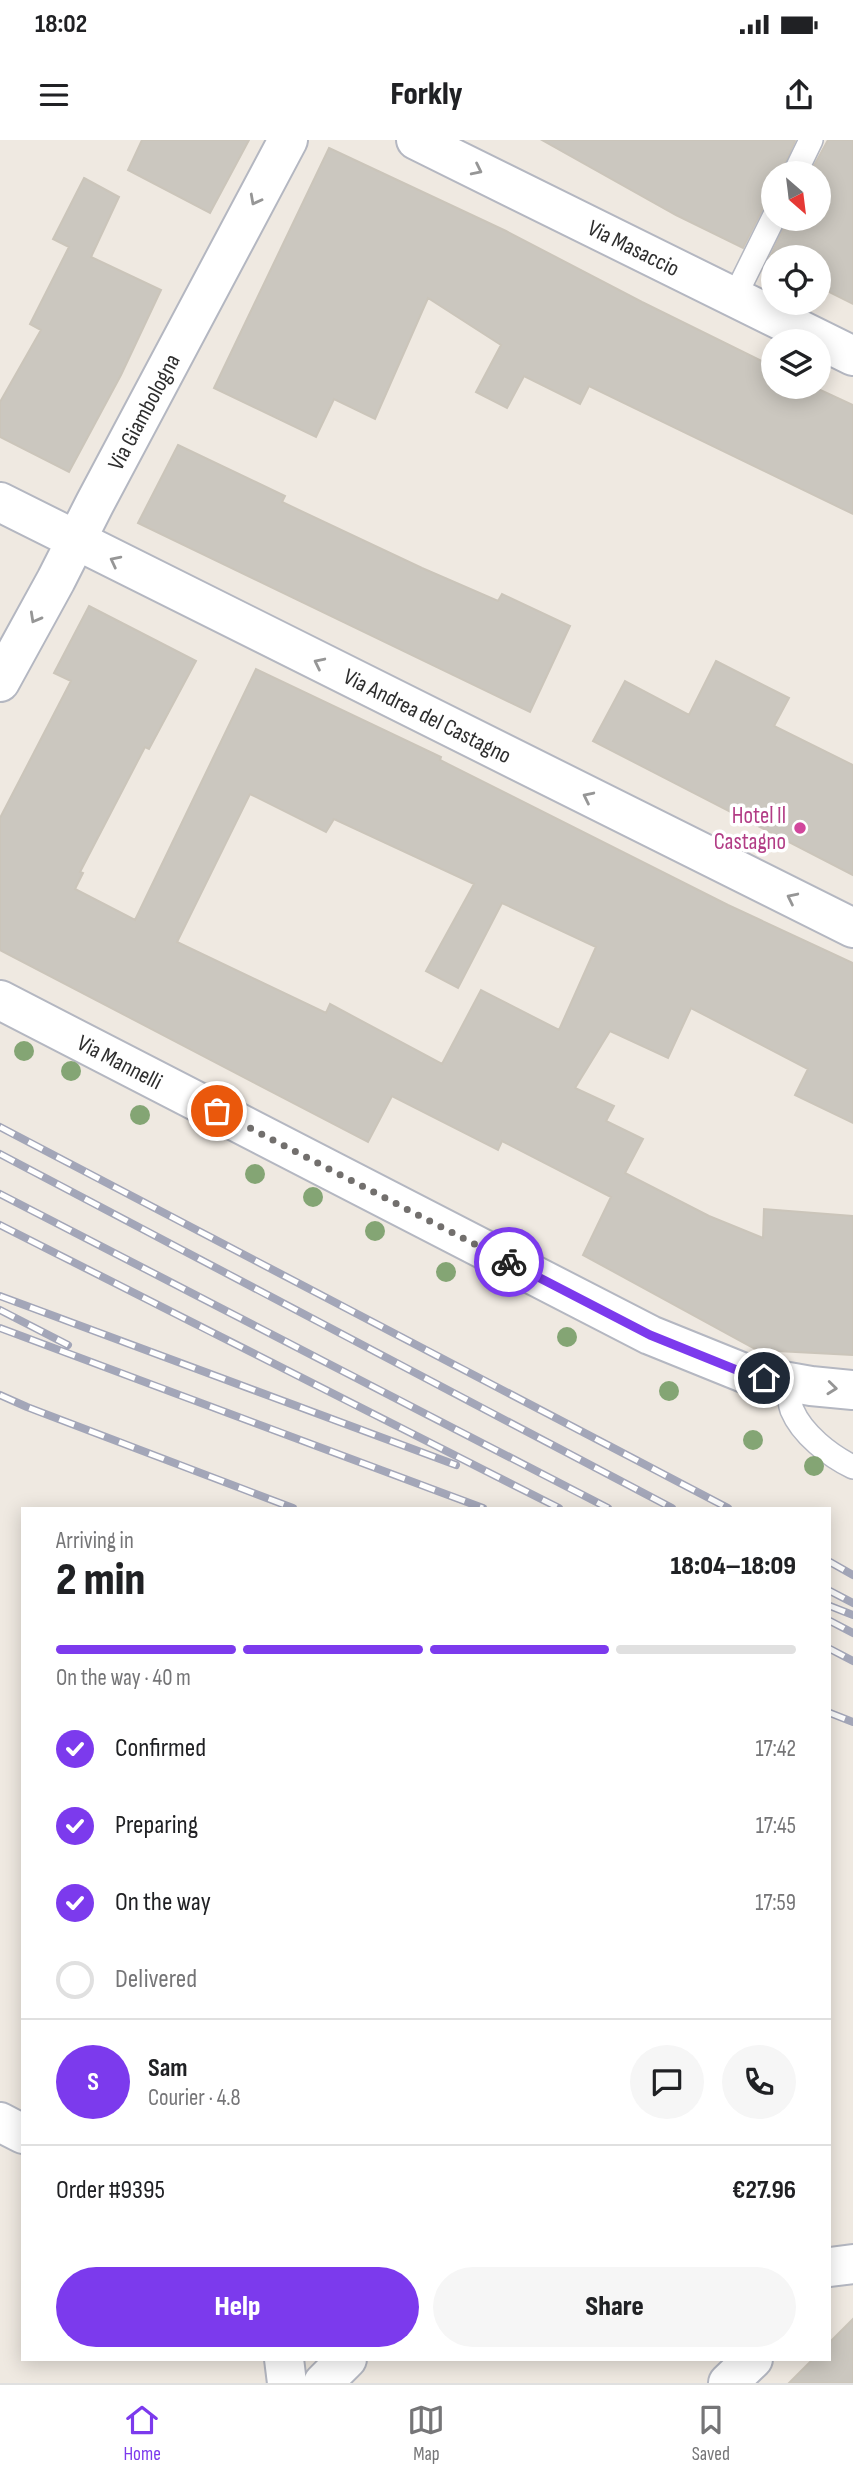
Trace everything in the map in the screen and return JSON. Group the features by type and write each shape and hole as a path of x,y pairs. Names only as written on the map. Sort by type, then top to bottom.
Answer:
{"street":[{"name":"Via Giambologna","path":"0,682 288,140"},
{"name":"Via Masaccio","path":"416,140 853,356"},
{"name":"Via Andrea del Castagno","path":"0,502 853,928"},
{"name":"Via Mannelli","path":"0,1000 650,1335 749,1375 853,1390"},
{"path":"0,2122 21,2133"},
{"path":"284,2361 287,2383"},
{"path":"323,2383 346,2361"},
{"path":"718,2383 721,2361"},
{"path":"727,2383 751,2361"}],"lane":[{"path":"801,161 811,140"},
{"path":"734,298 767,231"},
{"path":"789,1382 792,1410 805,1430 829,1452 853,1467"}],"building":[{"path":"142,140 249,140 210,213 128,170"},
{"path":"542,140 795,141 786,161 761,161 761,212 743,248 676,215"},
{"path":"828,140 853,140 853,304 831,293 831,245 776,245 782,231 831,231 831,161 817,161"},
{"path":"329,148 506,231 761,361 761,399 831,399 831,395 853,405 853,514 589,386 580,404 524,376 507,408 476,392 501,345 428,298 375,419 334,399 316,437 214,388"},
{"path":"84,178 119,197 91,257 161,290 121,375 69,472 0,437 0,402 41,330 30,324 69,247 53,239"},
{"path":"178,445 285,496 282,502 422,568 498,601 502,594 570,626 530,712 138,523"},
{"path":"89,606 196,661 149,749 145,747 80,872 83,873 75,889 135,920 256,669 441,757 440,760 728,905 853,963 853,1123 795,1095 808,1069 691,1008 668,1058 610,1031 575,1088 614,1106 606,1121 643,1139 625,1173 709,1216 763,1238 764,1209 853,1216 853,1355 757,1350 583,1255 611,1197 502,1141 498,1150 392,1096 368,1142 0,950 0,818 71,681 54,673","holes":["250,794 326,832 334,819 474,884 426,971 458,988 502,903 596,947 559,1030 481,990 442,1064 330,1004 326,1013 177,942"]},
{"path":"716,661 789,698 774,726 853,765 853,875 593,741 625,681 689,715"},
{"path":"853,2319 853,2383 789,2383 811,2361 831,2361 831,2341"}],"railway":[{"path":"0,1127 726,1507"},
{"path":"0,1154 670,1507"},
{"path":"0,1194 606,1507"},
{"path":"0,1225 557,1507"},
{"path":"0,1296 456,1465"},
{"path":"0,1310 68,1345"},
{"path":"0,1328 480,1507"},
{"path":"0,1395 290,1507"},
{"path":"831,1563 853,1575"},
{"path":"831,1592 853,1603"},
{"path":"831,1606 853,1615"},
{"path":"831,1622 853,1633"},
{"path":"831,1650 853,1661"},
{"path":"831,1713 853,1722"}],"way so far":[{"path":"217,1111 509,1262"}],"place":[{"name":"Hotel Il Castagno","path":"800,828"}],"route":[{"path":"509,1262 650,1335 749,1375 764,1378"}]}
